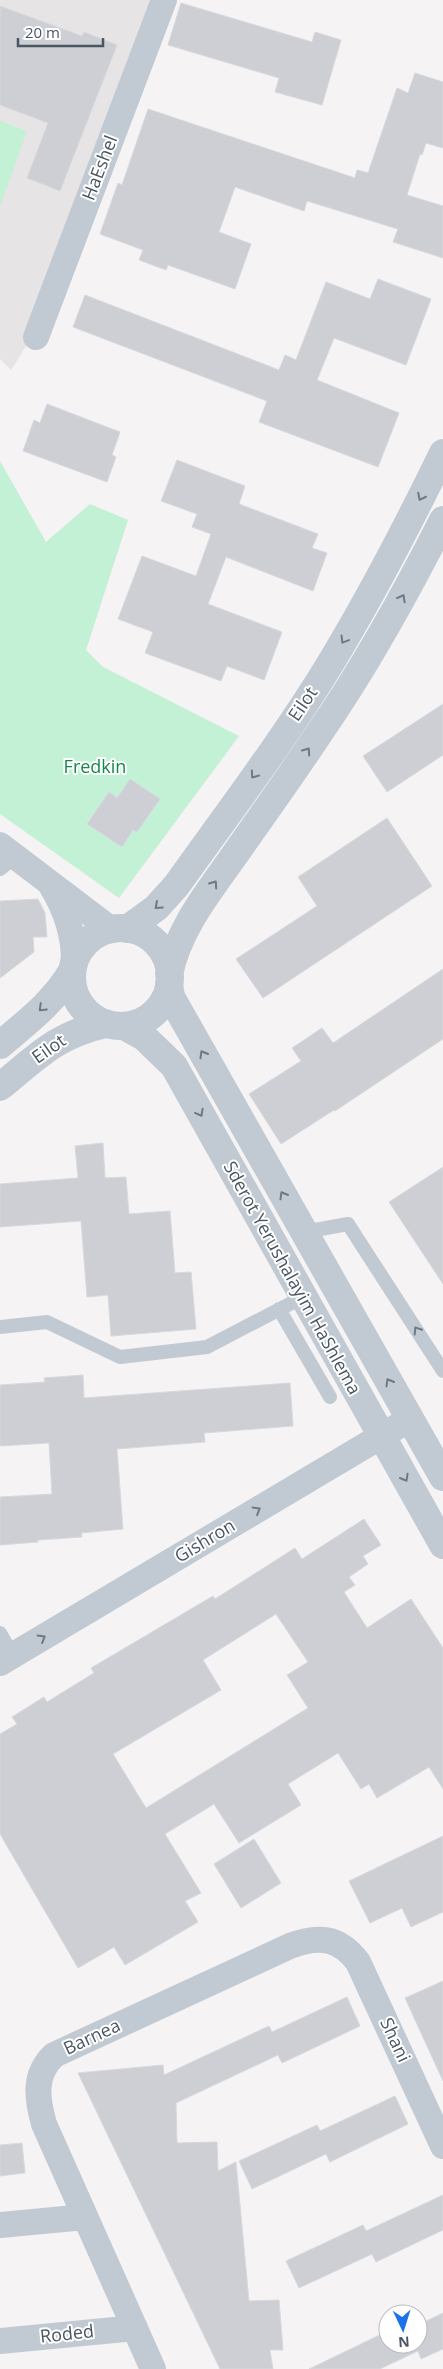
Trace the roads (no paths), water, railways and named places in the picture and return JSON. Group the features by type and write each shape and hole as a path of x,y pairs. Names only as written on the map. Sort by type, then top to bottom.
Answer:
{"street":[{"name":"HaEshel","path":"36,337 164,0"},
{"name":"Eilot","path":"120,929 156,908 176,886 302,707 375,587 443,453"},
{"name":"Eilot","path":"169,979 174,951 180,936 200,904 321,732 354,681 400,601 443,520"},
{"path":"5,857 47,880 120,929 145,935 159,947 168,964 169,979 163,1002 151,1016 134,1024 114,1025 88,1014 76,999 72,981 73,940 69,923 47,880"},
{"path":"73,966 90,938 120,929"},
{"name":"Eilot","path":"0,1045 55,996 64,986 73,966"},
{"name":"Sderot Yerushalayim HaShlema","path":"169,979 171,997 443,1477"},
{"name":"Eilot","path":"0,1088 61,1039 80,1030 114,1025"},
{"name":"Sderot Yerushalayim HaShlema","path":"114,1025 144,1037 174,1066 443,1545"},
{"name":"Gishron","path":"6,1659 410,1419"},
{"name":"Barnea","path":"153,2369 44,2124 40,2110 38,2084 46,2063 64,2049 290,1946 315,1940 335,1942"},
{"name":"Shani","path":"335,1942 352,1953 361,1968 443,2146"},
{"path":"0,2225 85,2217"},
{"name":"Roded","path":"0,2341 134,2328"}],"lane":[{"path":"304,1232 348,1224 443,1371"},
{"path":"0,1327 46,1322 120,1357 206,1347 303,1297"},
{"path":"279,1309 330,1396"},
{"path":"0,1633 6,1659"}],"park label":[{"name":"Fredkin","path":"95,767"}]}
